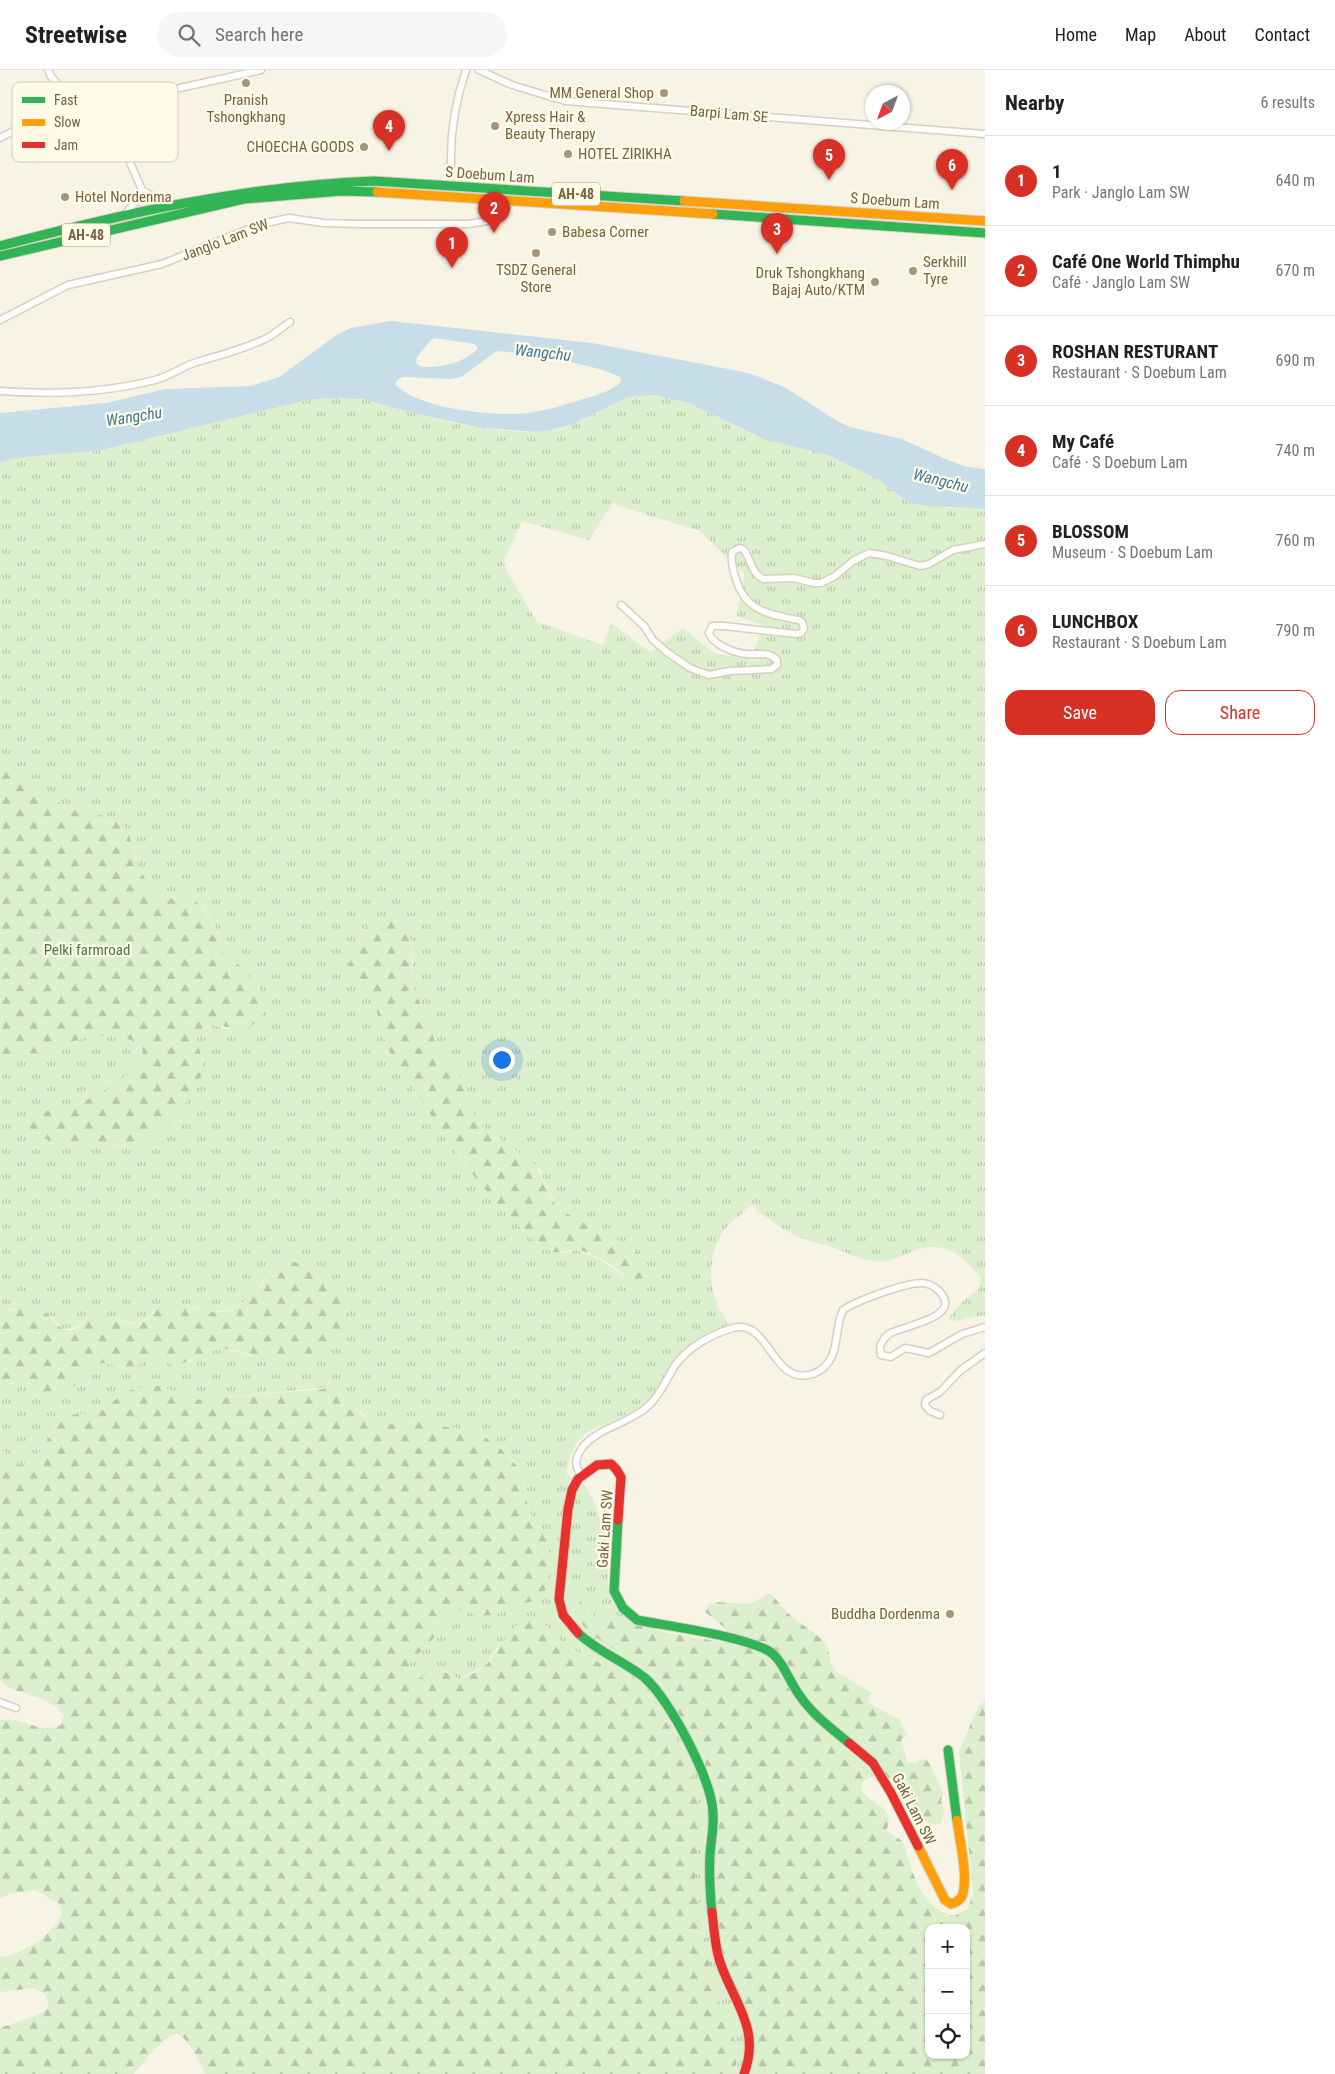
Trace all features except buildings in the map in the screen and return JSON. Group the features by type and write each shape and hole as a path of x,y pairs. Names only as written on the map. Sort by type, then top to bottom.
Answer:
{"main road":[{"name":"S Doebum Lam","path":"0,246 168,205 274,186 339,181 374,181 985,221"},
{"name":"S Doebum Lam","path":"0,256 244,199 341,191 414,193 985,233"},
{"name":"Gaki Lam SW","path":"581,1475 591,1467 602,1463 614,1466 619,1470 621,1477 614,1591 619,1603 626,1612 637,1620 744,1641 772,1653 780,1662 799,1694 815,1714 873,1763 891,1793 941,1893 945,1900 951,1904 957,1902 962,1896 964,1878 948,1750"},
{"path":"581,1475 574,1486 567,1511 559,1599 561,1610 567,1622 578,1635 636,1672 656,1688 678,1726 712,1799 710,1904 719,1960 745,2020 750,2045 748,2068 744,2074"}],"street":[{"path":"48,70 56,82"},
{"path":"178,88 261,70"},
{"path":"451,166 450,137 458,95 466,70"},
{"name":"Barpi Lam SE","path":"479,70 512,85 565,101 985,134"},
{"path":"0,138 12,132"},
{"path":"129,162 142,190 159,202 168,205"},
{"path":"123,216 135,203 142,190"},
{"name":"Janglo Lam SW","path":"0,320 68,285 162,264 261,224 289,218 341,223 468,224 493,220 502,214 512,200"},
{"path":"0,391 40,394 92,391 155,380 172,375 198,361 210,359 270,337 290,322"},
{"path":"621,604 644,626 658,644 690,668 709,675 730,671 772,669 777,665 777,660 772,656 738,652 714,641 709,633 712,626 796,634 800,633 804,628 799,620 765,613 741,594 732,552 743,549 753,571 763,579 794,578 814,583 828,580 853,561 870,553 920,566 929,564 953,550 985,544"},
{"path":"581,1475 575,1463 584,1446 600,1434 646,1408 663,1387 681,1359 698,1345 718,1333 736,1327 750,1329 761,1338 775,1358 788,1370 799,1376 812,1374 824,1368 830,1359 843,1310 892,1290 922,1283 933,1286 941,1292 944,1301 942,1310 933,1319 887,1335 880,1346 881,1355 891,1357 905,1348 929,1353 962,1334 985,1327"},
{"path":"940,1415 930,1411 925,1405 926,1400 940,1392 961,1370 985,1353"},
{"path":"0,1702 16,1708"}],"green space":[{"path":"640,395 652,395 686,402 754,435 828,455 879,480 909,503 948,508 985,509 985,1315 956,1321 948,1319 962,1302 978,1290 981,1278 967,1262 952,1251 935,1247 925,1248 889,1260 868,1260 797,1236 776,1224 751,1205 725,1229 713,1255 711,1275 714,1294 719,1309 729,1324 704,1336 675,1358 661,1386 641,1407 583,1436 575,1446 568,1468 567,1475 585,1485 594,1502 608,1541 608,1590 614,1604 626,1619 614,1616 597,1618 574,1595 571,1598 572,1610 580,1622 650,1673 664,1688 674,1703 714,1784 719,1802 716,1910 730,1975 751,2019 755,2035 757,2050 755,2074 734,2074 735,2070 716,1995 695,1879 695,1860 700,1822 698,1798 685,1762 660,1712 648,1696 606,1667 566,1646 538,1619 497,1648 485,1666 459,1679 445,1671 432,1672 415,1681 400,1676 412,1660 433,1639 452,1609 466,1611 478,1616 494,1615 515,1605 535,1601 552,1562 546,1541 528,1509 524,1485 517,1466 511,1458 483,1436 472,1432 417,1421 384,1425 373,1421 343,1399 321,1388 191,1400 168,1389 136,1388 119,1396 100,1412 55,1427 43,1448 25,1464 9,1464 4,1452 0,1451 0,1387 3,1385 22,1382 48,1394 65,1392 77,1384 86,1372 102,1363 123,1368 145,1360 160,1359 175,1366 189,1362 205,1352 223,1349 272,1360 350,1316 341,1293 275,1266 249,1299 232,1309 211,1312 188,1306 156,1309 141,1322 135,1323 119,1318 103,1317 70,1329 58,1325 53,1317 12,1309 0,1313 0,1059 39,1053 86,1037 114,1035 131,1040 143,1051 135,1069 129,1076 112,1088 92,1098 63,1108 57,1142 125,1146 203,1059 196,1039 196,1031 213,1025 229,1029 259,988 238,964 229,960 223,953 216,928 205,909 192,899 172,899 153,892 138,866 135,852 101,815 76,811 31,791 0,767 0,461 12,458 102,450 315,399 344,397 365,399 431,418 460,424 504,431 542,432 573,424 617,402","holes":["612,504 700,531 745,575 736,616 763,625 751,660 714,653 683,628 650,652 611,623 603,645 537,622 505,568 504,561 522,521 589,540","380,917 413,949 412,986 427,1017 436,1045 450,1068 459,1075 477,1122 540,1170 547,1188 558,1207 576,1219 653,1281 630,1284 626,1277 599,1259 577,1250 562,1253 542,1246 533,1239 467,1168 390,1053 372,994 366,984 358,976 347,973 351,956 363,929"]},
{"name":"Pelki farmroad","path":"0,767 31,791 76,811 105,816 123,826 129,834 138,866 153,892 172,899 192,899 201,905 216,928 223,953 229,960 238,964 259,988 265,999 261,1018 247,1030 213,1025 196,1031 203,1063 199,1082 175,1118 165,1129 143,1142 117,1145 58,1142 49,1140 31,1130 25,1123 26,1116 81,1103 115,1085 136,1067 143,1051 131,1040 114,1035 86,1037 39,1053 0,1059"},
{"path":"389,916 407,932 412,941 412,986 427,1017 436,1045 450,1068 459,1075 477,1122 533,1163 555,1203 560,1208 572,1217 615,1237 640,1255 648,1266 653,1281 630,1294 629,1284 624,1275 605,1261 578,1250 555,1252 545,1249 516,1224 495,1202 458,1154 390,1053 376,1006 365,983 357,976 347,973 359,937 371,923 379,918"},
{"path":"294,1262 308,1264 329,1275 342,1294 352,1330 331,1344 310,1354 300,1358 276,1360 222,1349 209,1352 175,1366 153,1359 133,1369 102,1363 91,1370 74,1387 55,1394 41,1392 25,1384 14,1382 0,1387 0,1313 33,1308 38,1309 47,1314 62,1328 72,1330 101,1316 111,1316 132,1324 140,1323 159,1308 168,1305 221,1312 235,1308 247,1300 275,1267"},
{"path":"159,1386 187,1396 191,1400 326,1389 353,1406 364,1416 384,1425 417,1421 483,1436 500,1448 517,1466 524,1485 528,1509 546,1540 552,1562 545,1590 535,1601 515,1605 494,1615 478,1616 466,1611 452,1610 433,1639 401,1676 415,1681 422,1676 441,1670 459,1679 470,1675 487,1664 512,1630 525,1620 533,1618 545,1624 568,1648 621,1675 646,1694 654,1703 680,1749 698,1798 700,1819 695,1879 716,1995 731,2028 735,2043 736,2063 734,2074 205,2074 189,2044 180,2035 176,2034 160,2044 134,2074 0,2074 0,2028 35,2016 49,2008 46,1995 34,1988 0,1992 0,1957 31,1946 43,1938 62,1914 60,1905 57,1902 35,1890 9,1894 0,1899 0,1720 16,1720 46,1728 61,1725 64,1716 50,1703 15,1690 0,1680 0,1451 7,1456 9,1464 20,1465 28,1462 42,1449 53,1431 67,1417 75,1414 101,1411 128,1391"},
{"path":"767,1594 771,1594 791,1616 824,1642 835,1671 872,1693 868,1702 895,1718 899,1718 907,1736 901,1739 907,1762 916,1763 919,1760 926,1759 943,1792 941,1801 944,1811 942,1821 939,1824 931,1824 924,1819 907,1794 892,1779 883,1776 872,1777 862,1783 861,1788 867,1797 883,1808 889,1816 887,1831 904,1844 915,1877 926,1897 933,1906 954,1916 968,1909 973,1892 959,1752 977,1709 985,1700 985,2074 755,2074 755,2037 751,2021 725,1962 718,1931 716,1880 720,1811 714,1785 678,1711 663,1687 651,1674 601,1640 577,1619 572,1607 572,1596 576,1596 597,1618 615,1614 638,1624 668,1633 728,1643 725,1628 705,1612 708,1605 716,1602 751,1604"}],"water":[{"name":"Wangchu","path":"391,321 592,343 754,375 786,388 837,421 850,427 902,439 950,461 968,467 985,469 985,509 927,506 909,503 879,480 828,455 764,439 686,402 652,395 628,397 574,424 536,432 482,428 416,414 364,399 328,398 308,400 102,450 25,457 0,462 0,413 106,403 165,389 251,386 279,377 338,334 351,328","holes":["434,338 475,344 478,348 467,357 452,364 421,367 416,363 417,357","497,351 580,364 611,373 621,378 621,382 607,391 554,408 514,414 459,410 422,400 396,385 397,380 403,377 451,379 461,377"]}],"traffic: fast":[{"path":"0,246 139,212 185,203 231,195 326,184 374,181 684,201"},
{"path":"0,256 244,199 341,191 377,192"},
{"path":"713,214 985,233"},
{"path":"618,1520 614,1591 623,1608 637,1620 729,1637 763,1648 773,1654 781,1663 796,1691 805,1703 849,1743"},
{"path":"578,1633 594,1646 645,1678 666,1704 688,1741 705,1781 713,1813 710,1855 712,1912"},
{"path":"948,1750 957,1820"}],"traffic: slow":[{"path":"377,192 713,214"},
{"path":"684,201 985,221"},
{"path":"918,1846 945,1900 951,1904 958,1901 963,1891 964,1871 957,1820"}],"traffic: jam":[{"path":"578,1633 563,1615 559,1599 568,1509 572,1490 578,1479 597,1465 611,1464 621,1477 618,1520"},
{"path":"849,1743 873,1763 891,1793 918,1846"},
{"path":"712,1912 720,1962 748,2030 748,2058 744,2074"}],"place":[{"name":"Pranish Tshongkhang","path":"246,83"},
{"name":"MM General Shop","path":"664,93"},
{"name":"Xpress Hair & Beauty Therapy","path":"495,126"},
{"name":"CHOECHA GOODS","path":"364,147"},
{"name":"My Café","path":"389,151"},
{"name":"HOTEL ZIRIKHA","path":"568,154"},
{"name":"BLOSSOM","path":"829,180"},
{"name":"LUNCHBOX","path":"952,190"},
{"name":"Hotel Nordenma","path":"65,197"},
{"name":"Babesa Corner","path":"552,232"},
{"name":"Café One World Thimphu","path":"494,233"},
{"name":"TSDZ General Store","path":"536,253"},
{"name":"ROSHAN RESTURANT","path":"777,254"},
{"name":"1","path":"452,268"},
{"name":"Serkhill Tyre","path":"913,271"},
{"name":"Druk Tshongkhang Bajaj Auto/KTM","path":"875,282"},
{"name":"Buddha Dordenma","path":"950,1614"}]}
